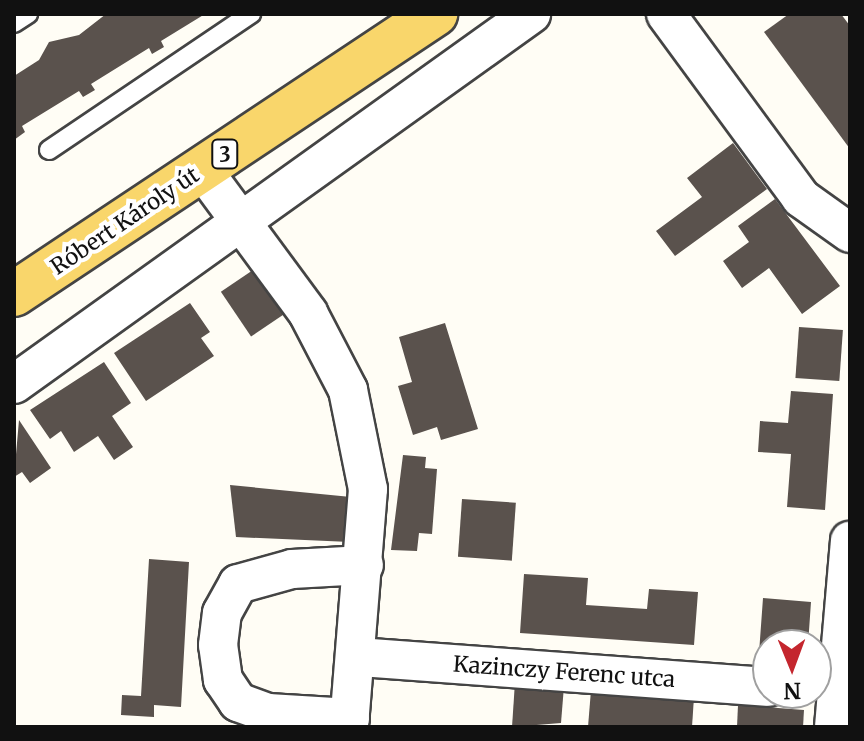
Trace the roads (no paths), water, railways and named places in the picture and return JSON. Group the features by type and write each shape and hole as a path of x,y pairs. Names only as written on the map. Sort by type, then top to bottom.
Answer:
{"main road":[{"name":"Róbert Károly út","path":"14,294 435,14"}],"street":[{"path":"14,384 531,14"},
{"path":"666,14 801,198 850,233"},
{"path":"202,169 308,313 348,390 368,489 364,565 359,657 349,722 268,713 238,702 223,680 218,645 222,613 238,584 292,569 364,565"},
{"path":"832,680 850,541"},
{"name":"Kazinczy Ferenc utca","path":"359,657 752,686"}],"lane":[{"path":"14,23 28,14"},
{"path":"49,150 251,14"}]}
